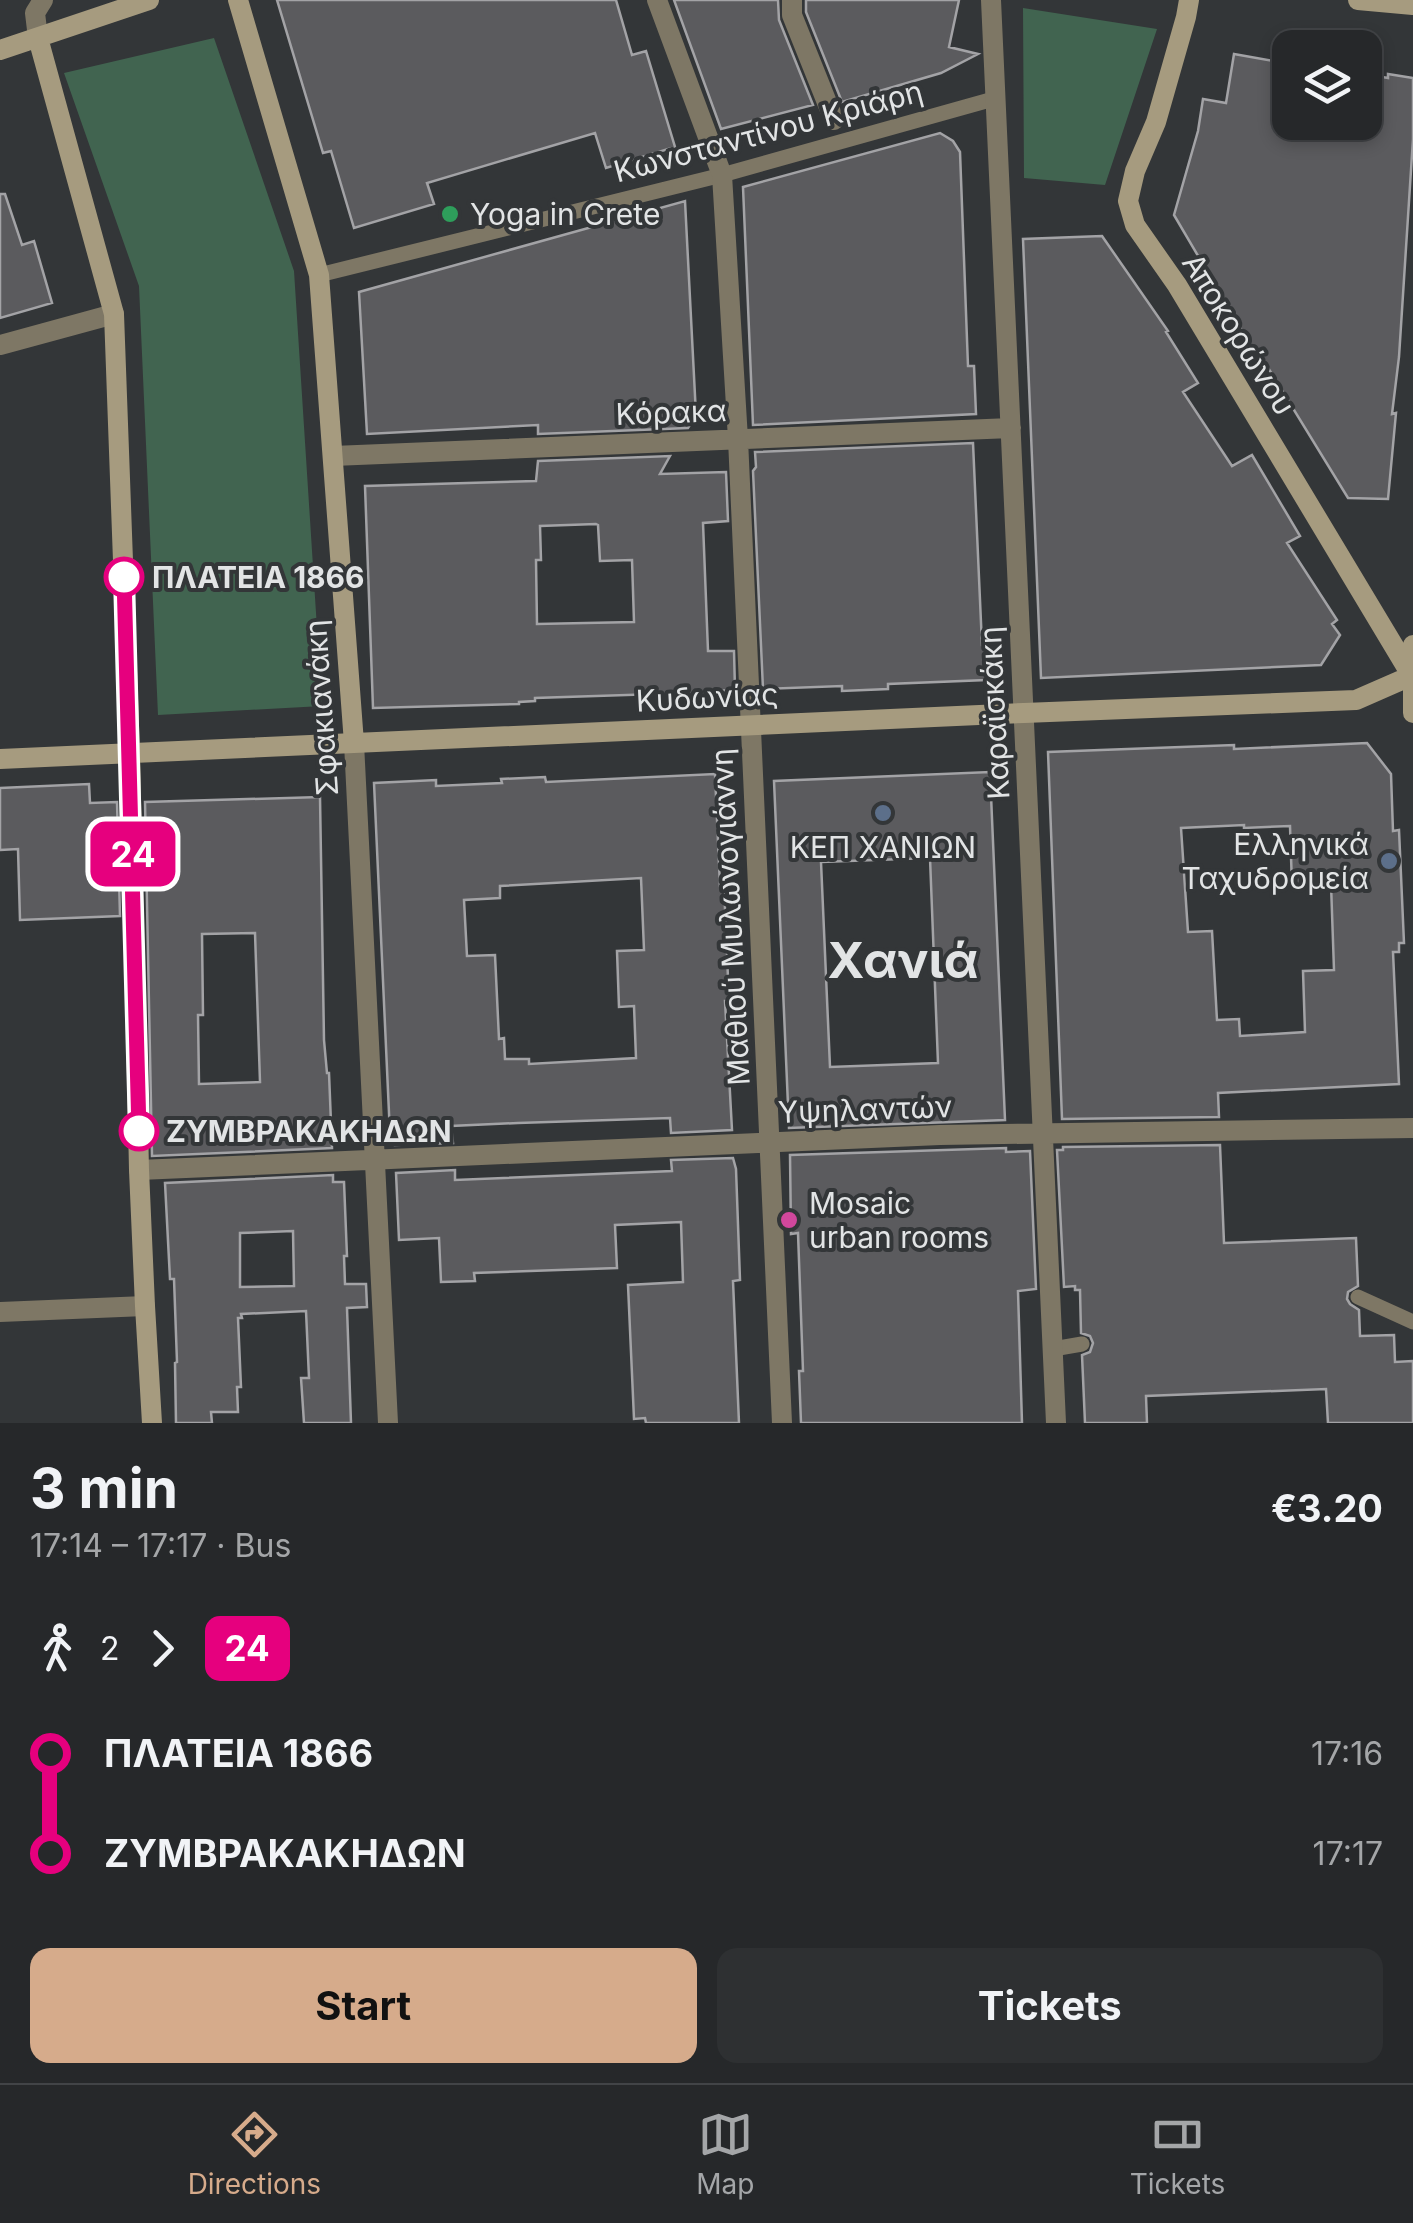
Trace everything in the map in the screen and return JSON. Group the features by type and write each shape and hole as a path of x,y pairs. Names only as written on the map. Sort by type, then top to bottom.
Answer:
{"main road":[{"path":"0,50 149,0"},
{"name":"Σφακιανάκη","path":"238,0 320,275 354,744"},
{"name":"Αποκορώνου","path":"1189,0 1156,122 1128,193 1132,218 1177,286 1412,677"},
{"path":"1358,0 1413,6"},
{"path":"38,38 114,314 144,1306 152,1423"},
{"path":"1413,646 1413,712"},
{"name":"Κυδωνίας","path":"0,760 1356,700 1412,677"}],"street":[{"path":"38,38 35,13 43,0"},
{"name":"Μαθιού Μυλωνογιάννη","path":"657,0 722,174 738,440 782,1423"},
{"path":"792,0 792,15 834,120"},
{"name":"Καραϊσκάκη","path":"991,0 1056,1423"},
{"path":"0,345 114,314"},
{"name":"Κόρακα","path":"333,456 1011,428"},
{"name":"Σφακιανάκη","path":"354,744 388,1423"},
{"name":"Υψηλαντών","path":"140,1170 940,1135 1413,1128"},
{"path":"0,1312 144,1306"}],"lane":[{"name":"Κωνσταντίνου Κριάρη","path":"320,275 722,174 997,98"},
{"path":"1358,1296 1413,1322"},
{"path":"1053,1349 1082,1344"}],"green space":[{"path":"1023,8 1157,29 1105,185 1024,178"},
{"path":"214,38 294,271 322,706 158,715 139,286 64,73"}],"building":[{"path":"277,0 616,0 632,55 646,51 675,147 606,168 595,133 427,183 434,204 354,228 331,151 323,153"},
{"path":"674,0 778,0 779,20 813,105 721,129"},
{"path":"806,0 959,0 949,47 978,54 941,73 842,102 806,12"},
{"path":"1234,54 1272,61 1272,140 1382,140 1382,77 1388,78 1388,74 1413,78 1413,139 1388,499 1348,498 1267,366 1264,368 1174,215 1203,99 1226,103"},
{"path":"940,133 953,141 960,152 968,366 974,366 976,414 753,425 743,187"},
{"path":"0,194 5,194 22,245 34,241 52,303 0,318"},
{"path":"685,201 696,415 688,428 538,434 538,425 367,434 359,292"},
{"path":"1102,236 1168,331 1198,383 1183,392 1232,466 1252,455 1300,536 1287,543 1337,620 1332,624 1340,635 1321,665 1041,678 1023,239"},
{"path":"973,443 986,680 888,684 888,689 842,691 842,686 763,689 755,452"},
{"path":"670,456 660,474 726,472 728,521 703,523 708,651 734,651 735,690 713,691 713,695 535,698 519,704 373,708 365,486 536,481 538,461","holes":["598,525 600,561 632,560 634,622 537,624 540,526"]},
{"path":"1367,743 1391,774 1393,831 1399,830 1404,943 1399,943 1399,952 1393,952 1399,1084 1218,1093 1219,1117 1062,1119 1048,752 1234,745 1234,749","holes":["1290,826 1292,886 1331,884 1334,970 1303,971 1305,1032 1240,1036 1239,1019 1217,1020 1212,931 1188,932 1181,828"]},
{"path":"990,772 1005,1120 789,1128 774,781","holes":["930,858 938,1063 830,1067 821,862"]},
{"path":"715,774 720,886 724,886 732,1130 671,1133 670,1118 518,1123 451,1126 453,1143 395,1145 395,1135 390,1135 374,783 436,780 436,786 545,777 546,782","holes":["641,878 644,950 617,951 619,1007 634,1006 636,1058 529,1064 529,1059 505,1059 504,1038 499,1039 495,955 467,956 464,900 500,898 500,886"]},
{"path":"89,784 90,803 117,802 120,916 20,920 18,849 0,850 0,788"},
{"path":"320,797 324,1040 332,1148 152,1156 145,802","holes":["255,933 260,1082 199,1084 202,934"]},
{"path":"1220,1145 1224,1243 1356,1238 1358,1286 1348,1292 1347,1299 1359,1310 1360,1336 1394,1335 1395,1362 1413,1361 1413,1423 1328,1423 1326,1389 1146,1396 1147,1423 1085,1423 1082,1355 1090,1352 1093,1343 1090,1336 1081,1333 1080,1290 1075,1290 1075,1286 1064,1287 1057,1150"},
{"path":"1006,1148 1006,1152 1030,1151 1036,1289 1018,1291 1022,1423 801,1423 798,1233 791,1234 790,1155"},
{"path":"733,1158 740,1280 733,1281 739,1423 646,1423 645,1418 634,1419 628,1285 683,1282 681,1222 615,1225 617,1268 474,1273 475,1281 441,1282 439,1238 399,1240 396,1173 455,1170 455,1180 672,1171 671,1160"},
{"path":"333,1175 333,1182 344,1182 345,1284 366,1284 367,1307 347,1308 351,1423 304,1423 301,1378 309,1378 306,1311 241,1314 238,1412 211,1412 212,1423 176,1423 174,1279 170,1279 165,1183","holes":["293,1231 294,1286 240,1287 240,1233"]}],"bus line":[{"name":"24","path":"124,577 139,1131"}],"place":[{"name":"Yoga in Crete","path":"450,214"},
{"name":"ΠΛΑΤΕΙΑ 1866","path":"124,577"},
{"name":"ΚΕΠ ΧΑΝΙΩΝ","path":"883,813"},
{"name":"Ελληνικά Ταχυδρομεία","path":"1389,861"},
{"name":"ΖΥΜΒΡΑΚΑΚΗΔΩΝ","path":"139,1131"},
{"name":"Mosaic urban rooms","path":"789,1220"}],"district":[{"name":"Χανιά","path":"903,960"}]}
